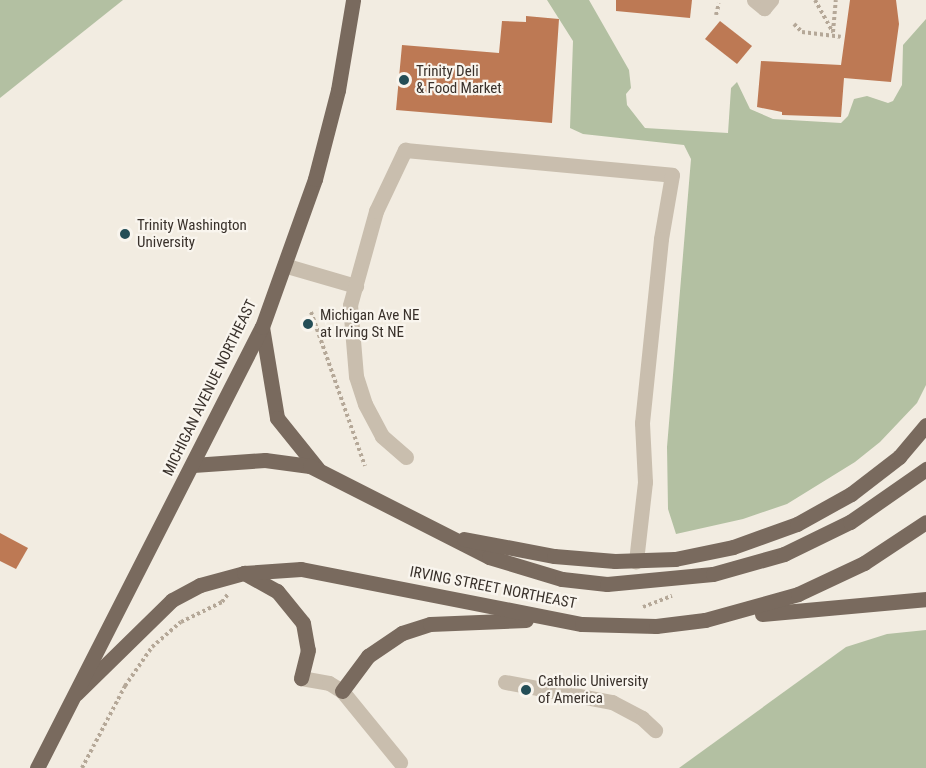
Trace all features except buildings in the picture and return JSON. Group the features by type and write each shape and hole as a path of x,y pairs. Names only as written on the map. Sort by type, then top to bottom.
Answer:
{"main road":[{"name":"MICHIGAN AVENUE NORTHEAST","path":"37,768 262,327 287,266 323,152 352,0"},
{"path":"262,327 277,418 318,469"},
{"path":"442,535 574,559 636,561 711,553 797,524 884,471 926,425"},
{"name":"IRVING STREET NORTHEAST","path":"193,465 277,460 318,469 442,535 513,566 562,579 630,584 680,579 738,568 806,545 850,522 926,469"},
{"name":"IRVING STREET NORTHEAST","path":"76,694 172,600 200,585 244,573 272,569 318,571 556,619 630,627 705,620 780,601 820,585 864,563 926,522"},
{"path":"244,573 277,591 303,623 308,650 301,678"},
{"path":"705,620 926,599"},
{"path":"342,691 368,656 414,628 458,621 556,619"}],"street":[{"path":"754,0 764,8 771,0"},
{"path":"406,457 382,436 356,376 350,305 376,211 405,150 672,175 661,239 642,423 645,482 636,561"},
{"path":"287,266 356,286"},
{"path":"301,678 329,683 342,691 400,762"},
{"path":"505,682 622,707 655,730"}],"path":[{"path":"815,0 833,34"},
{"path":"833,34 836,0"},
{"path":"716,15 719,3"},
{"path":"794,24 802,32 833,34 841,37"},
{"path":"310,312 365,466"},
{"path":"82,768 124,686 152,647 181,622 222,602"}],"green space":[{"path":"0,0 123,0 0,98"},
{"path":"547,0 589,0 629,70 631,88 626,94 627,105 645,128 728,133 731,88 737,82 750,109 773,119 841,123 848,116 854,99 867,96 888,103 893,101 902,85 903,45 926,19 926,385 917,403 880,442 855,462 787,504 743,519 676,534 668,509 667,447 691,159 684,145 583,134 570,128 573,41"},
{"path":"926,630 926,768 679,768 846,647 887,634"}],"place":[{"name":"Trinity Deli & Food Market","path":"404,80"},
{"name":"Trinity Washington University","path":"125,234"},
{"name":"Michigan Ave NE at Irving St NE","path":"308,324"},
{"name":"Catholic University of America","path":"526,690"}]}
